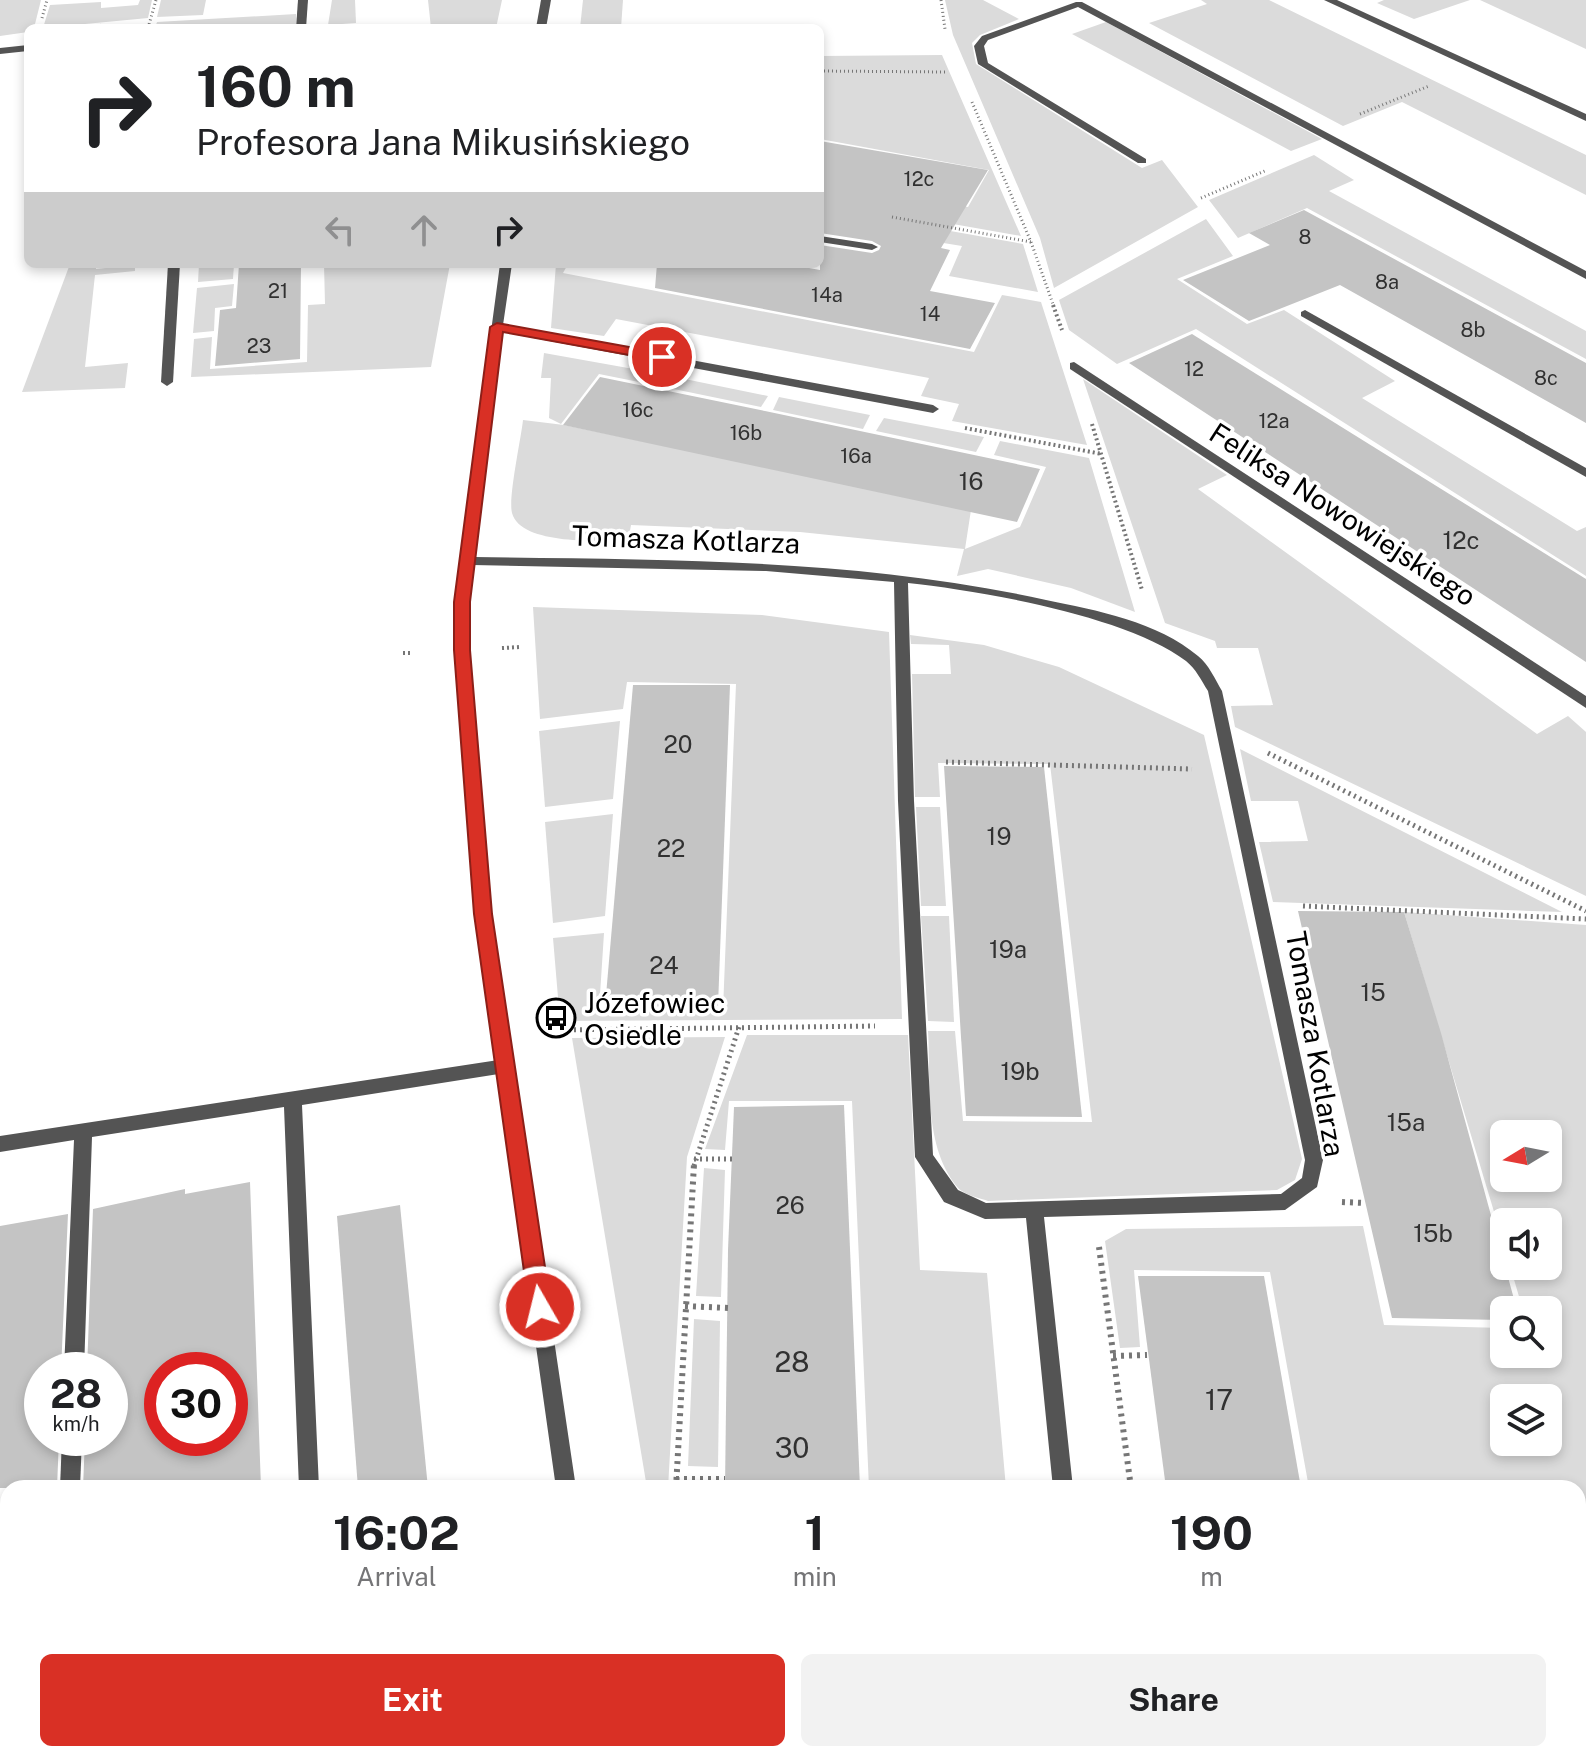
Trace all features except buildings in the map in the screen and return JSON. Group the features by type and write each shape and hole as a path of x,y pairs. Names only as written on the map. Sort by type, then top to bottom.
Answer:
{"street":[{"path":"301,24 303,0"},
{"path":"542,24 546,0"},
{"path":"1329,0 1586,118"},
{"path":"1142,161 983,64 979,46 985,38 1079,4 1586,276"},
{"path":"0,51 24,48"},
{"path":"824,240 872,247"},
{"path":"167,382 174,268"},
{"path":"505,268 462,602 462,650 480,888 565,1480"},
{"path":"1305,314 1586,473"},
{"path":"497,327 933,409"},
{"name":"Feliksa Nowowiejskiego","path":"1074,366 1586,703"},
{"name":"Tomasza Kotlarza","path":"468,561 740,565 901,578 993,590 1095,616 1156,637 1193,658 1215,691 1314,1160 1311,1182 1285,1202 985,1211 951,1196 924,1157 901,578"},
{"path":"0,1144 505,1066"},
{"path":"293,1099 309,1480"},
{"path":"75,1352 83,1132"},
{"path":"1034,1210 1062,1480"},
{"path":"70,1480 71,1456"}],"path":[{"path":"40,24 47,0"},
{"path":"149,24 156,0"},
{"path":"941,0 946,37"},
{"path":"824,71 959,73"},
{"path":"1346,119 1434,84"},
{"path":"971,101 1031,242 1074,366 1156,637"},
{"path":"1201,198 1267,170"},
{"path":"879,214 1031,242"},
{"path":"1040,443 1102,454"},
{"path":"403,653 412,653"},
{"path":"1225,734 1586,911"},
{"path":"906,761 1233,770"},
{"path":"1261,905 1586,919"},
{"path":"562,1030 877,1026"},
{"path":"725,1479 676,1479 694,1159 739,1027"},
{"path":"694,1159 732,1159"},
{"path":"1094,1208 1130,1480"},
{"path":"685,1306 728,1308"},
{"path":"1113,1356 1147,1355"}],"shaded area":[{"path":"0,0 41,0 35,24 24,24 24,33 0,36"},
{"path":"140,0 152,0 148,18 44,24 50,5 101,2 101,8 138,5"},
{"path":"161,0 206,0 203,15 157,17"},
{"path":"332,0 355,0 356,23 328,24"},
{"path":"428,0 502,0 497,24 431,24"},
{"path":"583,0 623,0 621,24 580,24"},
{"path":"945,0 983,0 1019,19 980,35 972,43 976,64 1142,168 1162,160 1198,207 1054,288 1040,238 953,35"},
{"path":"1201,0 1269,0 1586,155 1586,195 1402,102 1343,126 1149,23 1207,4"},
{"path":"1384,0 1470,0 1414,19 1377,3"},
{"path":"1480,0 1586,0 1586,49"},
{"path":"296,14 296,24 157,22"},
{"path":"1106,22 1322,139 1291,151 1072,34"},
{"path":"942,55 1021,236 902,215 913,197 968,207 989,170 824,140 824,56"},
{"path":"1314,155 1354,180 1329,191 1586,331 1586,359 1307,208 1238,238 1209,200"},
{"path":"849,213 1023,244 1038,292 949,276 962,246 906,237"},
{"path":"1206,219 1233,256 1177,279 1247,324 1284,310 1395,381 1362,398 1577,531 1586,527 1586,576 1196,329 1117,364 1069,330 1059,300"},
{"path":"68,268 135,268 135,271 95,275 85,367 128,363 125,388 22,392"},
{"path":"199,268 234,268 233,279 198,282"},
{"path":"324,268 449,268 431,367 191,377 194,339 212,337 210,369 307,362 308,305 325,304"},
{"path":"556,268 566,268 563,273 974,352 1002,295 1041,302 1087,445 952,421 959,404 921,396 929,378 616,319 604,336 551,328"},
{"path":"234,284 232,306 215,308 214,331 193,333 197,288"},
{"path":"544,353 656,373 649,384 599,374 561,424 549,418 551,378 541,378"},
{"path":"670,376 768,396 761,407 664,387"},
{"path":"1083,379 1227,475 1198,489 1537,734 1568,716 1586,732 1586,896 1235,727 1231,706 1273,705 1258,648 1217,648 1215,641 1165,623"},
{"path":"779,397 870,415 863,429 773,410"},
{"path":"884,418 984,437 976,452 876,431"},
{"path":"523,420 564,425 971,510 965,549 1020,527 1046,467 994,455 1000,441 1089,458 1135,612 1071,588 988,569 957,576 964,549 800,532 631,525 628,542 564,539 530,531 519,524 511,505"},
{"path":"533,607 762,615 889,632 902,1019 560,1021 553,938 604,933 599,1010 723,1010 736,684 627,682 623,709 540,719"},
{"path":"910,635 984,645 1059,667 1204,735 1302,1159 1295,1180 1277,1190 988,1201 959,1189 947,1172 934,1134 928,1031 955,1031 963,1121 1092,1122 1050,764 938,763 940,797 915,797 912,674 951,674 949,645 911,644"},
{"path":"620,721 613,799 545,807 539,731"},
{"path":"1240,749 1562,912 1273,902 1259,842 1308,841 1298,801 1251,801"},
{"path":"916,807 940,807 946,906 921,906"},
{"path":"613,814 605,916 553,923 545,822"},
{"path":"1404,912 1586,925 1586,1480 1308,1480 1270,1272 1134,1270 1140,1347 1120,1348 1105,1241 1126,1229 1363,1226 1384,1325 1490,1328 1490,1368 1562,1368 1562,1296 1519,1296 1514,1280 1562,1280 1562,1208 1493,1208"},
{"path":"921,916 949,916 954,1022 928,1021"},
{"path":"747,1035 908,1035 920,1270 987,1273 1005,1480 869,1480 852,1101 729,1101 725,1150 705,1149"},
{"path":"725,1037 687,1157 668,1480 646,1480 572,1038"},
{"path":"704,1168 725,1170 721,1297 696,1296"},
{"path":"694,1319 720,1321 718,1467 688,1466"}],"place":[{"name":"Józefowiec Osiedle","path":"556,1018"}],"route":[{"path":"540,1307 483,914 462,650 462,602 484,418 497,327 662,357"}]}
